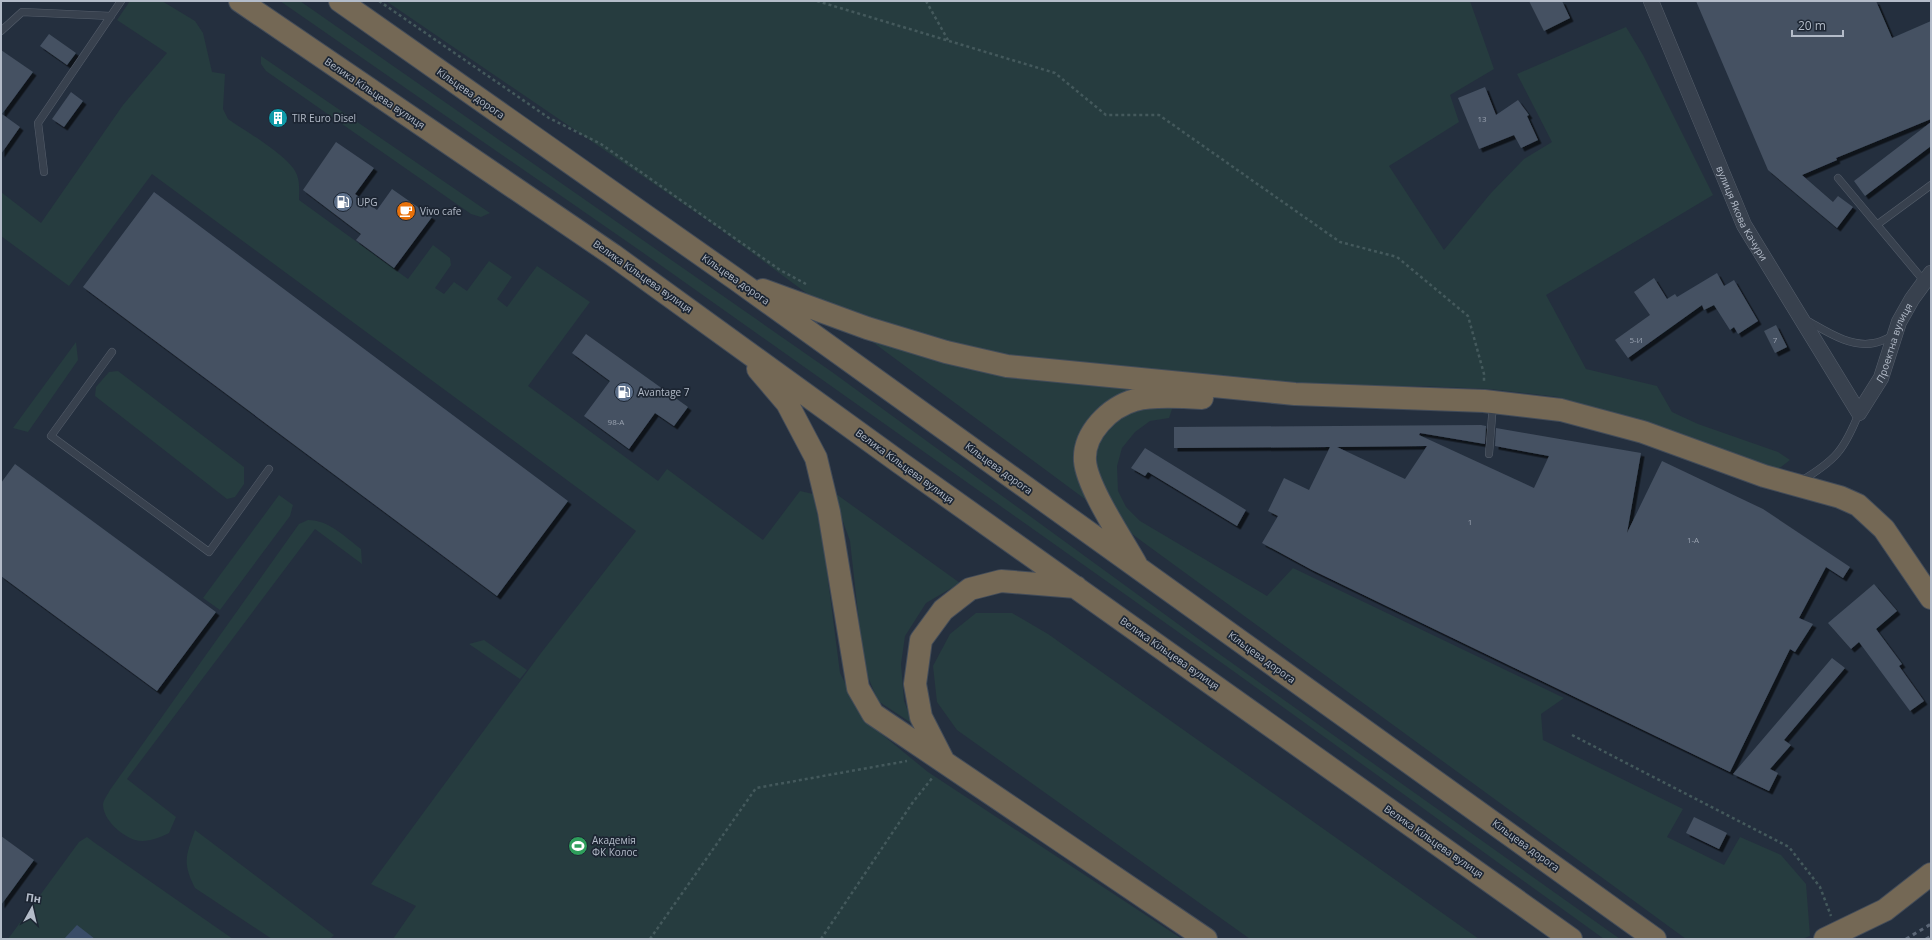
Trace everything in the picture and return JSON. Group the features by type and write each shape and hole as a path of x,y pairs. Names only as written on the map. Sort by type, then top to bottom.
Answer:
{"highway":[{"name":"Велика Кільцева вулиця","path":"240,1 575,228 739,344 899,462 1569,937"},
{"name":"Кільцева дорога","path":"340,1 737,280 1655,939"},
{"path":"737,280 867,328 980,361 1007,366 1295,394 1489,401 1561,410 1643,432 1764,476 1840,496 1858,505 1884,529 1931,598"},
{"path":"739,344 786,403 816,458 829,512 858,688 873,714 1206,939"},
{"path":"1139,569 1092,484 1085,461 1088,439 1101,421 1115,409 1136,399 1295,394"},
{"path":"939,760 921,717 915,684 922,640 943,610 970,589 1001,581 1077,587"},
{"path":"1831,936 1885,910 1931,874"}],"street":[{"name":"вулиця Якова Качури","path":"1651,1 1744,225 1859,412"},
{"name":"Проектна вулиця","path":"1859,412 1881,378 1899,322 1928,277"}],"lane":[{"path":"44,172 38,123 121,1"},
{"path":"1,31 22,12 111,16"},
{"path":"1838,178 1878,224 1928,277"},
{"path":"1878,224 1931,185"},
{"path":"1800,318 1833,335 1853,343 1873,343 1895,335"},
{"path":"112,352 51,436 209,552 269,470"},
{"path":"1489,401 1489,454"},
{"path":"1794,485 1826,466 1837,455 1852,430 1859,412"}],"path":[{"path":"379,1 549,118 601,144 780,270 813,287"},
{"path":"817,1 1055,73 1106,115 1159,115 1340,242 1397,257 1468,316 1484,374 1489,401"},
{"path":"926,1 949,41"},
{"path":"1572,735 1789,847 1820,887 1831,936"},
{"path":"650,939 756,788 939,760"},
{"path":"820,939 913,802 939,760"}],"green space":[{"path":"130,1 162,1 195,21 203,33 212,72 225,74 223,109 228,119 256,137 286,160 293,168 299,181 299,200 408,279 433,245 450,258 451,265 435,288 444,294 454,282 467,291 489,261 512,277 497,299 507,307 537,266 590,302 528,386 658,481 667,469 763,540 800,491 813,494 823,541 840,673 863,719 928,772 1182,939 393,939 416,906 371,884 541,653 636,531 152,174 69,286 1,236 1,192 41,223 123,105 167,53 117,20"},
{"path":"280,1 300,1 832,372 1211,648 1620,939 1604,939 1229,668 642,252"},
{"path":"386,1 1470,1 1494,69 1450,95 1459,122 1389,166 1444,250 1491,193 1524,159 1552,142 1517,74 1626,27 1643,55 1713,195 1546,295 1586,369 1657,386 1672,412 1698,424 1778,452 1790,460 1777,470 1558,397 1490,389 1419,386 1297,387 1176,397 1169,418 1150,421 1135,432 1122,448 1117,466 1118,491 1126,507 1140,521 1267,596 1293,568 1564,698 1541,714 1543,740 1683,809 1667,837 1724,865 1740,837 1781,855 1806,884 1810,936 1802,939 1686,939 1147,545 717,227"},
{"path":"261,56 490,213 481,217 471,214 266,71 261,64"},
{"path":"76,342 78,360 28,432 13,428"},
{"path":"118,371 244,467 244,484 235,497 227,499 95,396 96,387 109,372"},
{"path":"832,491 960,583 926,603 905,636 901,664 904,701 913,724 878,701 864,667 850,541"},
{"path":"279,495 293,505 290,516 220,610 203,598"},
{"path":"308,520 330,526 361,549 362,564 315,529 127,779 176,817 169,833 144,841 135,840 124,835 109,821 106,816 103,804 104,800 299,524"},
{"path":"976,613 1012,613 1048,634 1479,939 1250,939 957,730 937,702 933,666 950,634"},
{"path":"484,640 527,670 520,679 469,644"},
{"path":"195,830 334,935 330,939 272,939 195,888 188,872 187,859 189,846"},
{"path":"87,837 233,939 8,939 79,842"}],"water":[{"path":"77,925 95,939 64,939"}],"building":[{"path":"1529,1 1562,1 1570,18 1544,31"},
{"path":"1696,1 1876,1 1892,38 1931,21 1931,119 1836,158 1837,160 1802,175 1833,202 1838,196 1853,207 1837,228 1768,170"},
{"path":"49,34 76,53 67,65 40,46"},
{"path":"1,50 33,72 2,114 20,127 1,154"},
{"path":"1485,87 1496,115 1518,100 1529,115 1527,116 1538,140 1521,148 1514,135 1479,149 1458,98"},
{"path":"71,92 83,101 64,127 52,119"},
{"path":"1931,122 1931,146 1865,196 1854,181"},
{"name":"UPG","path":"336,142 374,168 355,194 377,210 392,189 432,217 394,268 356,240 361,234 303,190"},
{"path":"154,192 568,501 497,596 83,287"},
{"path":"1717,273 1724,286 1734,280 1758,321 1738,334 1734,327 1730,330 1714,305 1704,310 1702,305 1628,358 1615,340 1650,315 1634,292 1654,278 1667,299 1675,294 1677,297"},
{"path":"1776,325 1787,347 1775,353 1764,331"},
{"path":"586,334 688,407 674,426 655,413 629,449 584,416 610,381 572,353"},
{"path":"1481,425 1486,426 1485,444 1420,433 1419,435 1534,488 1549,456 1495,446 1496,428 1641,453 1627,533 1662,461 1763,509 1850,567 1843,578 1826,567 1799,618 1813,624 1795,652 1790,649 1730,772 1312,570 1262,543 1278,516 1268,511 1284,478 1309,490 1330,447 1174,448 1174,427","holes":["1427,446 1405,479 1337,447"]},
{"path":"1145,448 1246,510 1237,526 1148,472 1145,476 1131,468"},
{"path":"15,464 216,612 157,691 1,576 1,483"},
{"path":"1874,584 1897,611 1876,629 1902,664 1899,666 1924,701 1910,711 1859,642 1851,649 1828,623"},
{"path":"1832,658 1845,668 1784,740 1791,745 1770,769 1778,773 1769,791 1733,774"},
{"path":"1694,817 1727,833 1719,849 1686,833"},
{"path":"1,836 34,860 1,905"}],"railway":[{"path":"1906,939 1931,924"},
{"path":"1926,939 1931,936"}],"place":[{"name":"TIR Euro Disel","path":"278,118"},
{"name":"UPG","path":"343,202"},
{"name":"Vivo cafe","path":"406,211"},
{"name":"Avantage 7","path":"624,392"},
{"name":"Академія ФК Колос","path":"578,846"}]}
